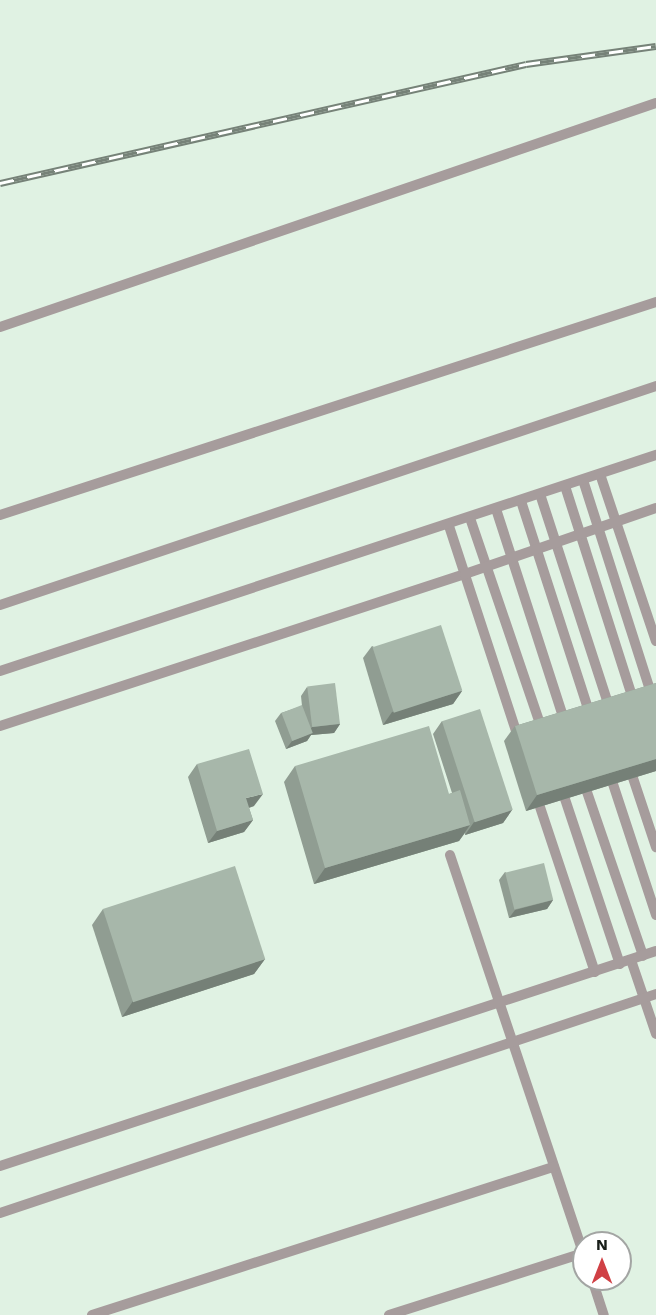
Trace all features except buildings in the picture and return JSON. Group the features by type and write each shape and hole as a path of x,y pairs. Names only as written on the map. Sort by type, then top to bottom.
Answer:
{"lane":[{"path":"0,327 656,103"},
{"path":"0,515 656,302"},
{"path":"0,605 656,386"},
{"path":"0,671 448,526 656,455"},
{"path":"600,474 656,641"},
{"path":"583,480 652,696"},
{"path":"565,486 634,702"},
{"path":"540,494 610,709"},
{"path":"521,501 590,715"},
{"path":"0,726 465,574 656,508"},
{"path":"496,509 565,723"},
{"path":"470,518 542,730"},
{"path":"448,526 518,738"},
{"path":"633,778 656,847"},
{"path":"613,784 656,915"},
{"path":"587,792 643,956"},
{"path":"565,799 620,964"},
{"path":"540,807 595,972"},
{"path":"450,855 575,1231"},
{"path":"0,1166 656,951"},
{"path":"631,960 656,1034"},
{"path":"0,1213 656,994"},
{"path":"92,1315 554,1167"},
{"path":"388,1315 572,1257"},
{"path":"596,1291 604,1315"}],"railway":[{"path":"0,183 526,64 656,46"}]}
